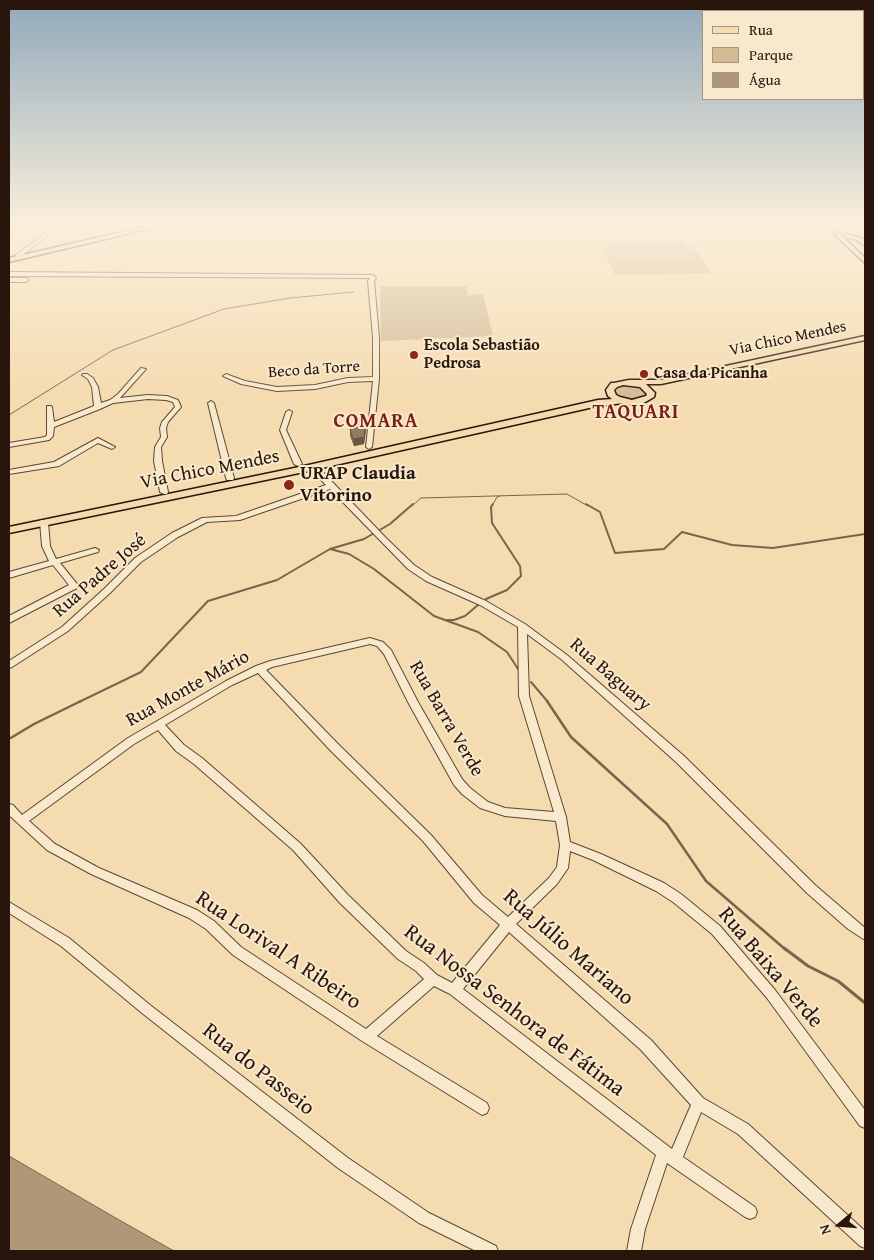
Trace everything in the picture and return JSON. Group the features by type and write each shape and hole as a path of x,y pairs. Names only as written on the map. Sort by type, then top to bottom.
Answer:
{"main road":[{"name":"Via Chico Mendes","path":"9,524 298,464 599,397 610,393 614,386 629,382 661,382 865,338"},
{"name":"Via Chico Mendes","path":"9,530 313,467 598,403 624,401 632,403 646,400 650,397 651,393 665,386 865,343"},
{"path":"629,382 642,385 651,393"},
{"path":"610,393 617,399 624,401"}],"street":[{"path":"369,447 376,379 376,338 371,283"},
{"path":"51,426 112,401 120,395 143,369"},
{"path":"85,375 90,378 95,387 98,408"},
{"name":"Beco da Torre","path":"226,376 243,384 277,389 315,387 348,380 376,379"},
{"path":"112,401 156,397 167,398 178,404 162,428 164,437 158,447 158,461 164,492"},
{"path":"211,403 230,478"},
{"path":"9,445 47,439 50,436 51,426 49,407"},
{"path":"289,412 284,430 298,464"},
{"path":"9,472 56,464 98,440 112,447"},
{"name":"Rua Baguary","path":"313,467 411,567 429,579 483,603 522,626 564,657 680,760 812,889 865,935"},
{"name":"Rua Padre José","path":"9,665 65,629 108,591 138,560 175,535 205,520 237,518 331,486"},
{"path":"9,620 73,587 73,583 54,561 46,546 44,522"},
{"path":"9,575 95,550"},
{"path":"454,990 508,924 553,881 562,868 565,844 560,817 524,696 522,626"},
{"name":"Rua Monte Mário","path":"21,821 102,761 158,724 194,702 259,668 370,642 384,646 390,655"},
{"name":"Rua Barra Verde","path":"390,655 413,702 458,782 466,791 484,805 505,812 560,817"},
{"name":"Rua Júlio Mariano","path":"259,668 335,748 427,838 478,899 646,1045 698,1103 743,1129 865,1241"},
{"name":"Rua Nossa Senhora de Fátima","path":"158,724 180,748 198,761 286,837 344,899 402,955 420,967 433,979 454,990 669,1156 750,1212"},
{"path":"9,808 21,821"},
{"name":"Rua Lorival A Ribeiro","path":"21,821 62,853 95,871 192,914 210,925 237,951 367,1037 482,1108"},
{"name":"Rua Baixa Verde","path":"565,844 660,887 692,909 716,930 771,994 865,1121"},
{"name":"Rua do Passeio","path":"9,907 65,942 146,1010 343,1163 424,1218 491,1251"},
{"path":"367,1037 433,979"},
{"path":"634,1251 638,1229 669,1156 698,1103"}],"green space":[{"path":"380,286 466,286 468,295 483,294 493,336 381,341"},
{"path":"627,385 642,388 648,395 640,401 625,400 617,396 616,390"}],"water":[{"path":"9,1156 114,1217 174,1251 9,1251"}],"building":[{"path":"357,423 366,423 364,437 353,439 350,429 356,428"}],"waterway":[{"path":"9,415 113,350 224,309 290,298 354,292"},
{"path":"412,506 421,498 567,494 588,506"},
{"path":"492,506 497,497 500,496"},
{"path":"330,549 364,539 390,524 413,504"},
{"path":"486,599 507,590 521,576 520,566 492,523 491,507 493,504"},
{"path":"586,504 600,512 615,553 664,549 682,532 732,545 773,548 865,534"},
{"path":"79,702 141,672 208,601 277,580 330,549"},
{"path":"330,549 349,554 374,569 434,616 445,620"},
{"path":"445,620 454,620 465,616 478,605"},
{"path":"445,620 478,632 507,652 520,672"},
{"path":"531,682 548,702"},
{"path":"9,739 34,724 81,701"},
{"path":"547,701 571,737 667,824 706,881 786,950"},
{"path":"784,948 808,966 838,981 865,1003"}],"place":[{"name":"Escola Sebastião Pedrosa","path":"414,355"},
{"name":"Casa da Picanha","path":"644,374"},
{"name":"URAP Claudia Vitorino","path":"289,485"}],"district":[{"name":"TAQUARI","path":"636,413"},
{"name":"COMARA","path":"376,422"}]}
